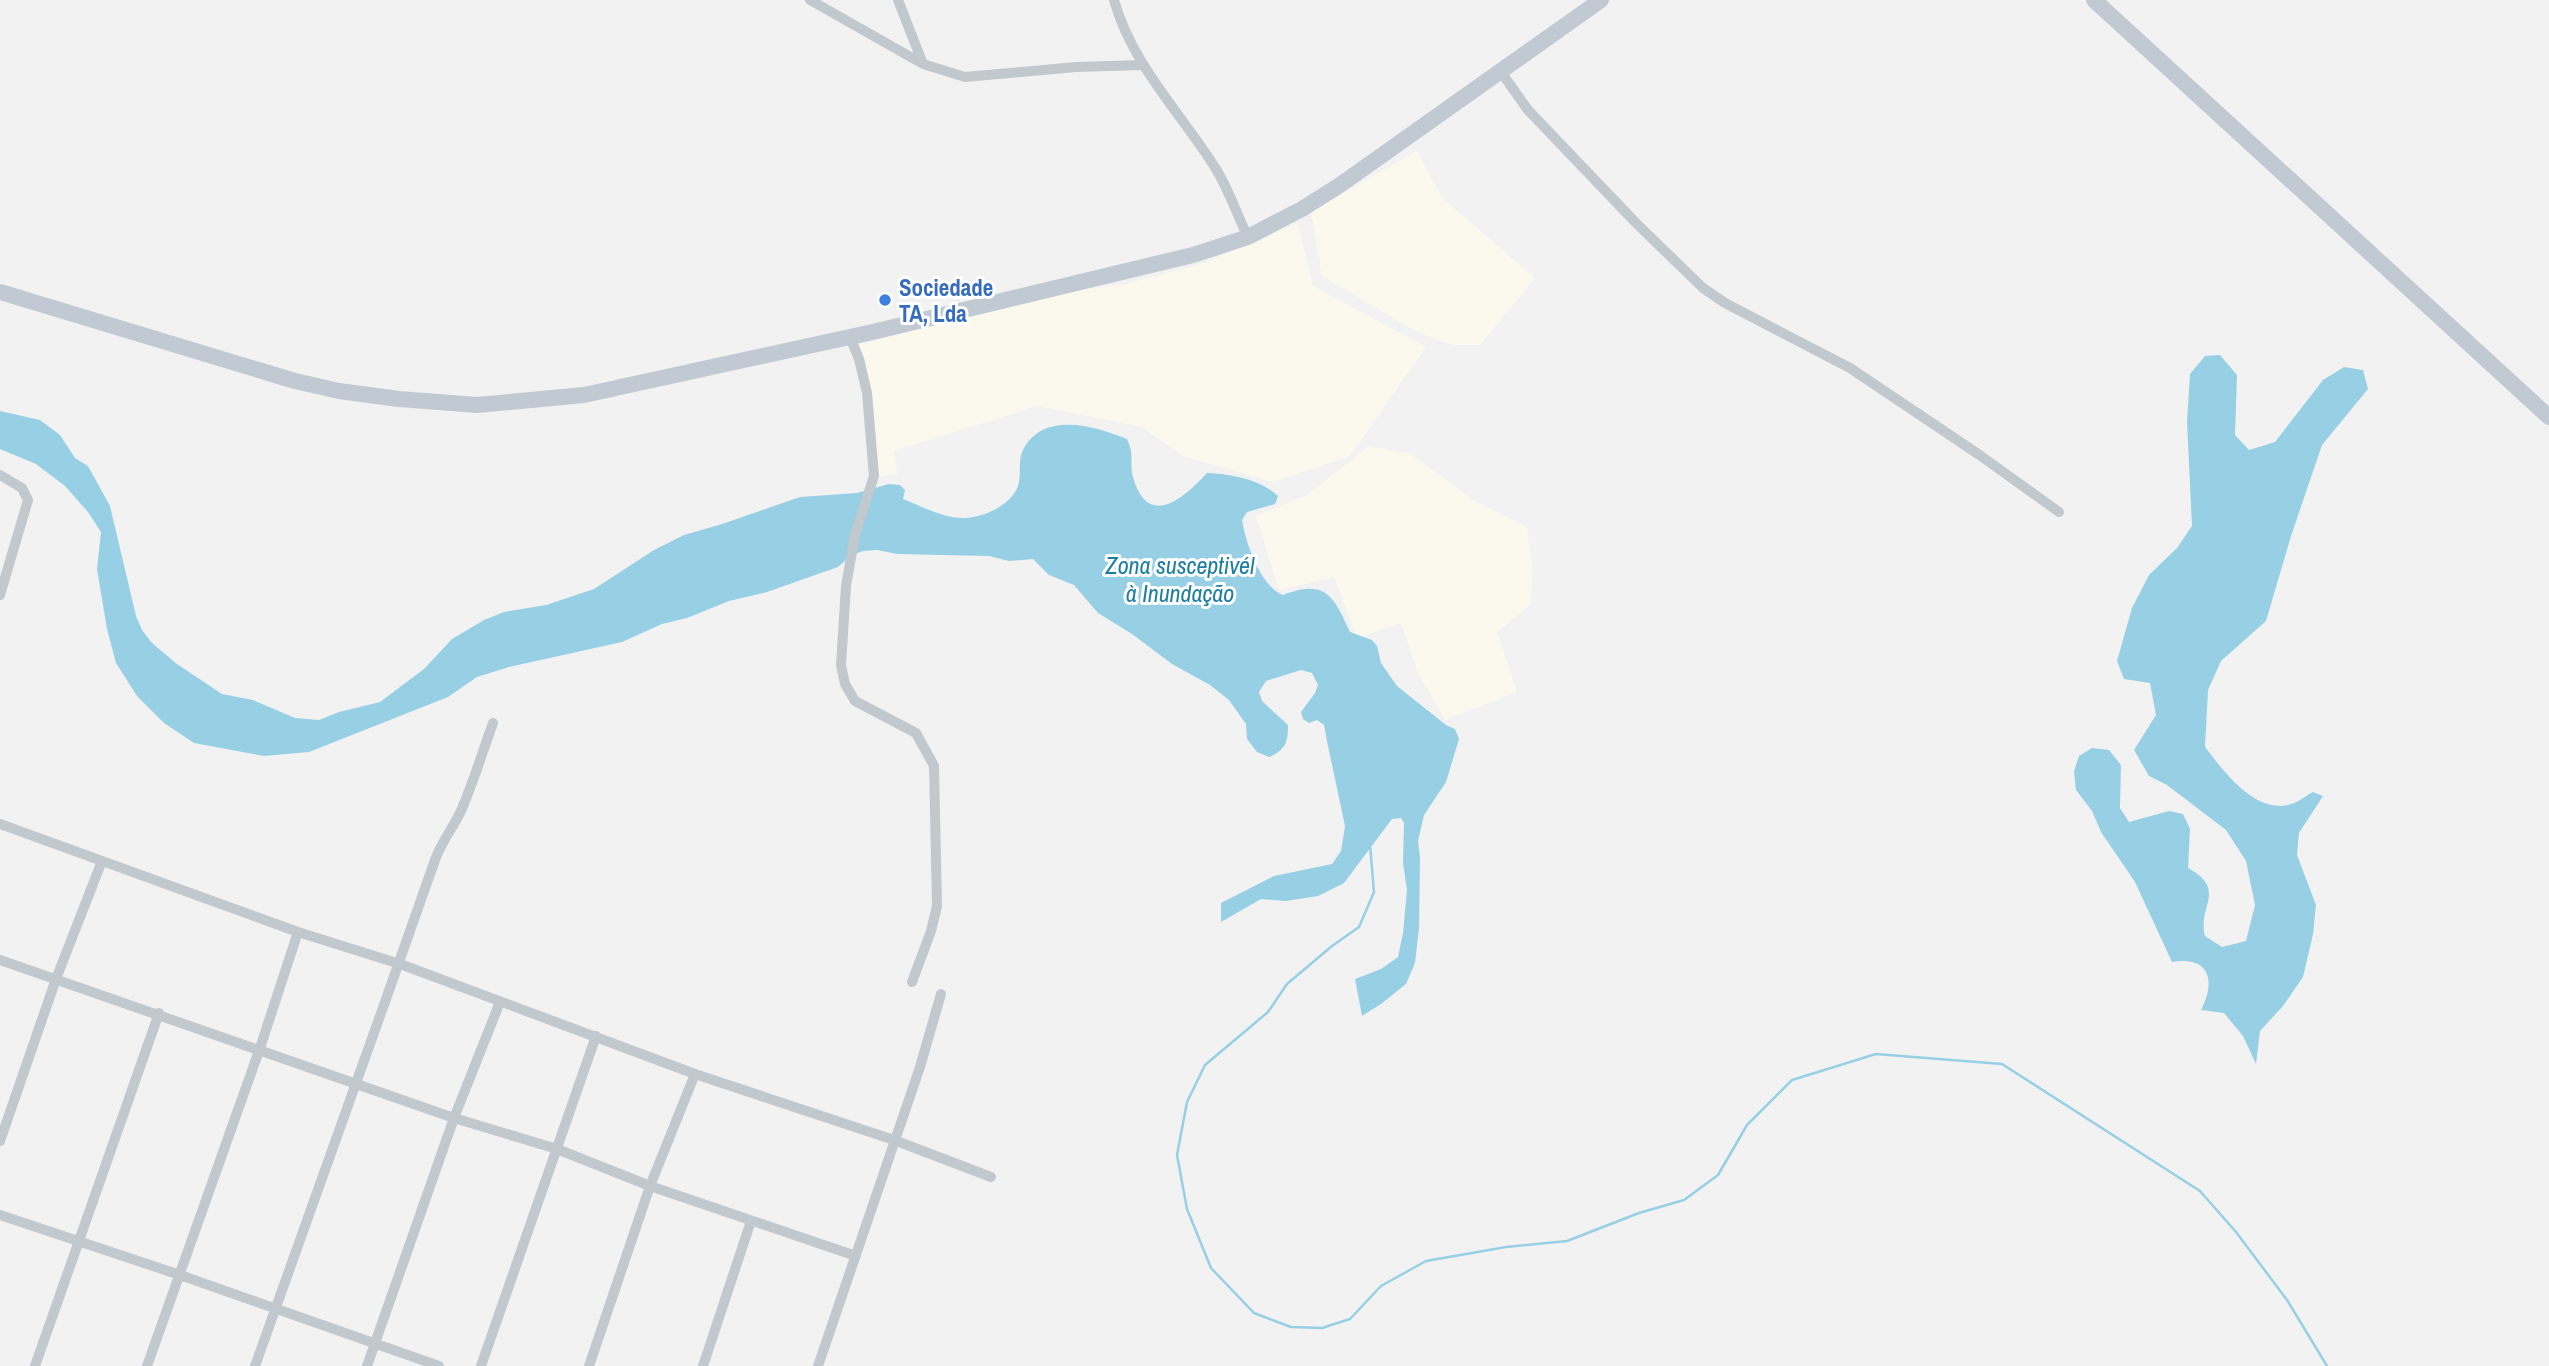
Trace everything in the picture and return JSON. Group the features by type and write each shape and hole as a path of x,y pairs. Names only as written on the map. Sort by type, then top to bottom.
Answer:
{"main road":[{"path":"0,292 304,383 339,391 477,405 584,395 850,337 1193,255 1248,237 1340,185 1601,0"},
{"path":"2094,0 2549,418"}],"street":[{"path":"810,0 923,64 965,77 1076,67 1142,65"},
{"path":"898,0 923,64"},
{"path":"1114,0 1120,21 1142,65 1217,171 1248,237"},
{"path":"1501,72 1528,110 1636,223 1703,288 1725,303 1850,368 2059,512"},
{"path":"850,337 859,359 867,393 874,476 855,535 846,586 841,665 845,684 855,701 916,733 934,766 937,906 931,931 912,982"},
{"path":"0,475 22,488 27,500 0,596"},
{"path":"255,1366 442,844 459,814 493,723"},
{"path":"0,824 298,932 400,964 695,1074 894,1140 991,1177"},
{"path":"0,1141 56,979 102,860"},
{"path":"147,1366 260,1048 298,932"},
{"path":"0,960 260,1048 454,1118 556,1149 650,1186 856,1256"},
{"path":"818,1366 920,1067 942,994"},
{"path":"368,1366 454,1118 500,1002"},
{"path":"35,1366 159,1013"},
{"path":"481,1366 596,1036"},
{"path":"589,1366 650,1186 695,1074"},
{"path":"0,1216 180,1275 439,1366"},
{"path":"703,1366 751,1222"}],"shaded area":[{"path":"1417,151 1442,198 1535,278 1480,345 1452,345 1417,332 1322,276 1311,211"},
{"path":"1298,223 1313,286 1426,347 1350,456 1273,482 1183,456 1142,427 1037,406 894,451 897,474 878,477 858,345 1043,295 1126,284 1202,264"},
{"path":"1369,446 1411,454 1473,500 1527,527 1532,566 1531,604 1497,632 1517,692 1445,720 1418,673 1401,623 1357,638 1334,577 1279,590 1256,516 1307,495"}],"water":[{"path":"2220,355 2237,375 2235,435 2249,450 2275,442 2323,380 2344,367 2363,370 2368,389 2322,445 2266,621 2221,661 2208,690 2205,747 2243,790 2267,804 2280,806 2294,803 2313,792 2323,796 2299,833 2297,855 2316,905 2313,934 2303,977 2283,1006 2260,1031 2256,1064 2243,1036 2224,1013 2201,1010 2208,989 2206,973 2195,963 2172,962 2135,882 2101,832 2092,811 2076,790 2074,771 2079,756 2092,748 2109,750 2121,765 2120,808 2129,822 2169,811 2183,814 2190,829 2188,868 2200,876 2209,891 2205,936 2222,947 2246,941 2255,905 2246,861 2226,830 2167,785 2149,776 2134,750 2156,715 2150,683 2124,679 2117,661 2132,608 2149,575 2177,548 2192,526 2187,422 2190,374 2205,356"},
{"name":"Zona susceptivél à Inundação","path":"0,411 40,420 60,435 75,458 88,466 110,506 136,616 152,643 177,664 222,694 253,700 295,718 319,720 380,702 424,669 452,639 484,620 504,612 546,605 594,589 654,550 684,535 800,497 857,493 889,484 900,485 905,490 903,499 941,514 965,518 989,512 1015,493 1021,457 1033,436 1057,425 1086,426 1127,439 1131,450 1133,477 1140,493 1148,502 1157,506 1167,504 1188,492 1207,473 1235,476 1263,485 1278,496 1275,504 1247,512 1242,520 1255,563 1267,583 1283,595 1309,589 1327,594 1339,609 1350,632 1372,640 1377,646 1381,663 1397,686 1446,725 1455,729 1459,739 1446,782 1424,815 1418,841 1419,928 1415,963 1406,984 1362,1016 1355,979 1381,969 1398,957 1403,933 1407,890 1403,863 1404,823 1401,818 1392,819 1344,883 1318,896 1286,901 1261,899 1221,922 1221,903 1274,876 1332,864 1341,851 1345,826 1324,725 1317,720 1309,723 1303,719 1301,712 1318,685 1312,673 1301,670 1266,681 1259,692 1262,701 1288,725 1285,745 1269,757 1257,752 1247,739 1246,724 1229,700 1098,613 1074,585 1049,575 1033,559 1009,561 989,556 863,551 852,555 838,567 662,624 622,642 509,667 477,677 448,697 309,752 264,756 194,743 164,723 137,696 116,663 97,569 101,532 65,486 36,464 0,449"}],"waterway":[{"path":"1370,845 1374,892 1359,927 1287,984 1268,1012 1205,1065 1187,1102 1177,1155 1187,1209 1211,1268 1254,1313 1291,1327 1322,1328 1350,1319 1381,1286 1426,1261 1506,1247 1567,1241 1639,1213 1684,1200 1718,1175 1747,1125 1792,1080 1876,1054 2002,1064 2200,1191 2236,1232 2287,1300 2327,1366"}],"place":[{"name":"Sociedade TA, Lda","path":"885,300"}]}
